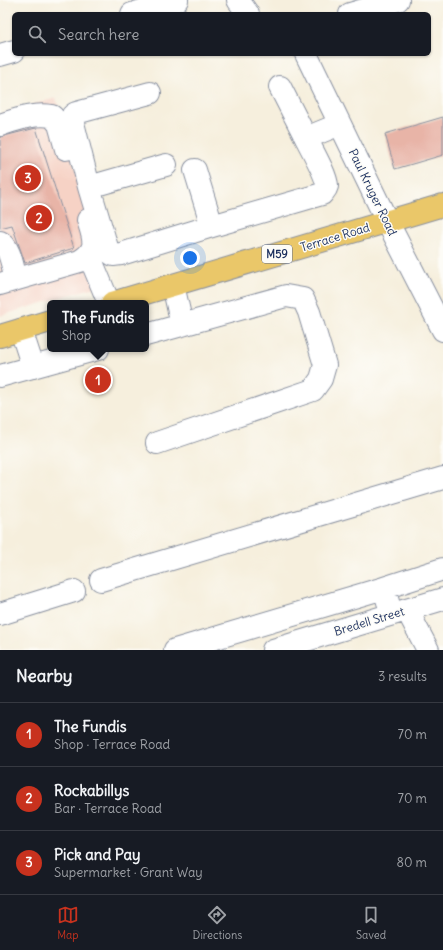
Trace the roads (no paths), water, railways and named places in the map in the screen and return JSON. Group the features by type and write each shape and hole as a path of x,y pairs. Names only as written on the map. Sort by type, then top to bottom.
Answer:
{"main road":[{"name":"Terrace Road","path":"121,300 443,205"},
{"path":"0,336 47,323"}],"street":[{"path":"138,12 177,0"},
{"path":"238,0 247,12"},
{"path":"357,12 398,0"},
{"path":"0,55 12,52"},
{"name":"Paul Kruger Road","path":"307,56 387,221 443,330"},
{"path":"150,93 73,115 72,122 89,187 108,251 113,255 121,254 322,194 326,190 327,184 324,176 280,87"},
{"path":"0,125 42,114 52,116 59,124 91,230 94,247 89,255 80,261 8,282 7,249 4,244 0,242"},
{"path":"306,138 340,124"},
{"path":"89,187 166,165"},
{"path":"195,170 212,226"},
{"path":"89,255 110,300"},
{"path":"173,285 182,325"},
{"path":"149,334 286,296 303,300 309,312 325,365 321,379 313,390 157,443"},
{"path":"21,330 33,367"},
{"path":"0,376 87,352"},
{"path":"101,580 443,478"},
{"path":"175,650 443,569"},
{"path":"384,588 399,612 428,650"},
{"path":"0,614 74,591"},
{"name":"Bredell Street","path":"273,650 443,599"},
{"path":"257,626 267,650"}],"place":[{"name":"Pick and Pay","path":"28,178"},
{"name":"Rockabillys","path":"39,218"},
{"name":"The Fundis","path":"98,380"}]}
